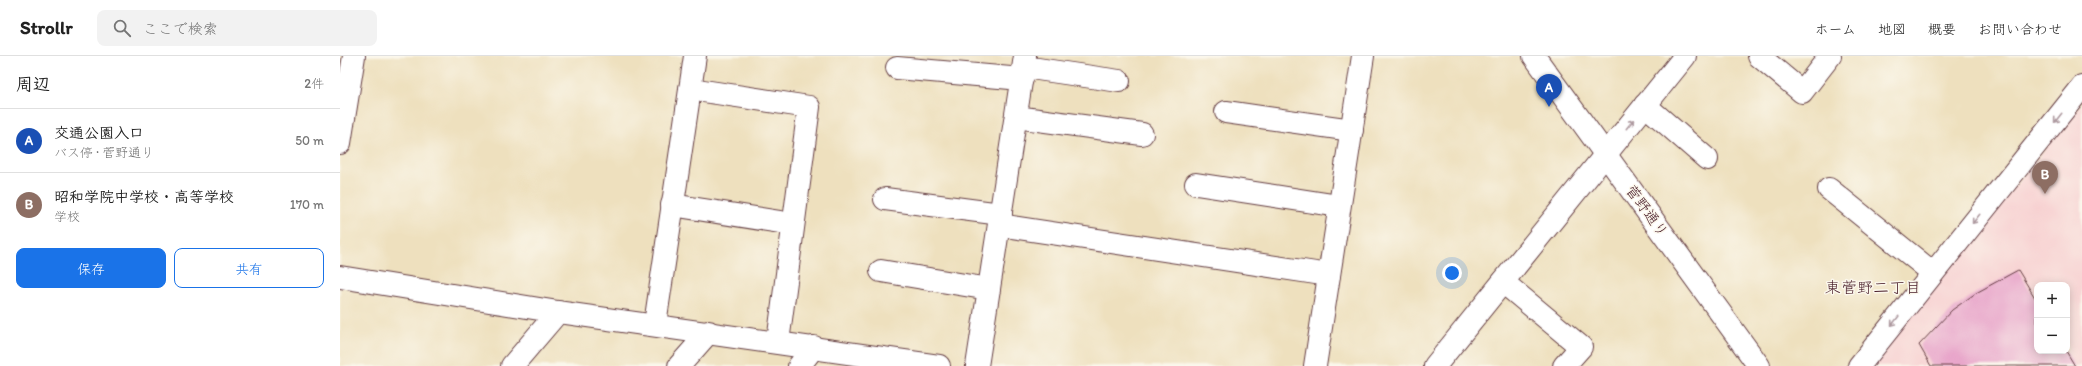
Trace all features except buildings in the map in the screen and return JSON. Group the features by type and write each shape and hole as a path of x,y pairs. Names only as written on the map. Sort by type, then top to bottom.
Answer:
{"street":[{"path":"340,138 354,56"},
{"path":"655,324 695,56"},
{"path":"1315,366 1363,56"},
{"name":"菅野通り","path":"1534,56 1759,366"},
{"path":"1435,366 1685,56"},
{"path":"1759,56 1802,92 1830,56"},
{"path":"897,68 1024,68 1119,81"},
{"path":"978,366 1024,68"},
{"path":"1859,366 2082,87"},
{"path":"690,89 809,107 778,342"},
{"path":"1645,105 1707,159"},
{"path":"1226,112 1352,130"},
{"path":"1016,116 1142,134"},
{"path":"1196,184 1339,206"},
{"path":"1829,189 1933,273"},
{"path":"884,199 1329,275"},
{"path":"672,204 793,224"},
{"path":"881,271 989,289"},
{"path":"340,277 558,312 655,324 939,366"},
{"path":"1502,282 1581,347 1564,366"},
{"path":"512,366 558,312"},
{"path":"679,366 709,332"},
{"path":"799,366 814,347"}],"shaded area":[{"path":"2082,103 2082,366 1869,366"}],"place":[{"name":"交通公園入口","path":"1549,107"},
{"name":"昭和学院中学校・高等学校","path":"2045,194"}],"district":[{"name":"東菅野二丁目","path":"1873,287"}]}
